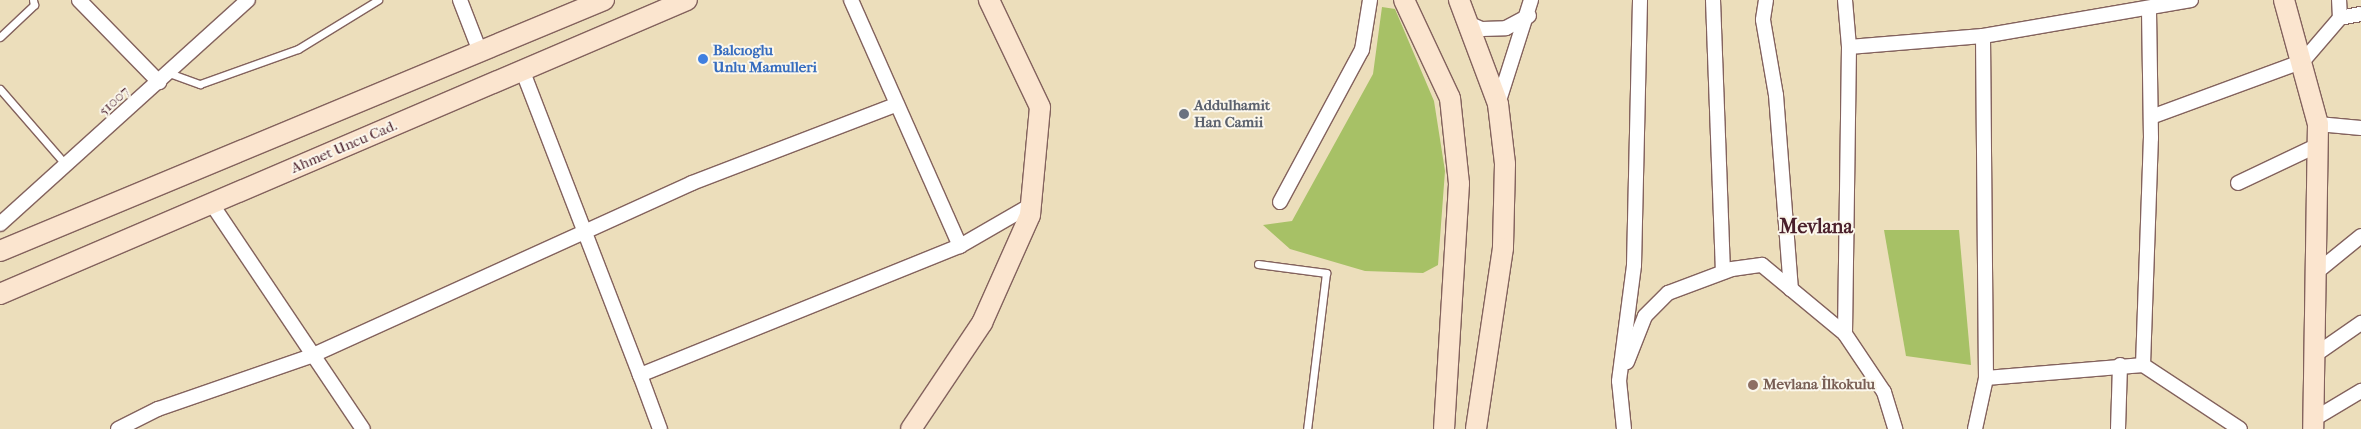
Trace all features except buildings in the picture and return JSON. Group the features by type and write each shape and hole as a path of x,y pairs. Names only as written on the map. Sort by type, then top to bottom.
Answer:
{"main road":[{"path":"0,251 200,171 479,49 604,0"},
{"name":"Ahmet Uncu Cad.","path":"0,294 524,72 688,0"},
{"path":"911,429 982,324 1031,205 1040,107 989,0"},
{"path":"1404,0 1450,98 1459,184 1444,429"},
{"path":"1459,0 1470,24 1498,104 1505,164 1503,248 1476,429"},
{"path":"2284,0 2303,61 2318,124 2313,275 2312,357 2314,424"}],"street":[{"path":"79,0 164,77"},
{"name":"51007","path":"0,224 248,0"},
{"path":"460,0 479,49"},
{"path":"851,0 895,105 960,246"},
{"path":"1280,202 1362,50 1370,0"},
{"path":"1498,104 1529,16 1531,0"},
{"path":"1624,429 1619,381 1634,265 1640,0"},
{"path":"1713,0 1723,272"},
{"path":"1766,0 1763,20 1776,96 1790,289"},
{"path":"1845,0 1848,47 1845,334"},
{"path":"1848,47 1983,36 2149,10 2191,0"},
{"path":"2339,0 2340,18"},
{"path":"2143,365 2151,117 2149,10"},
{"path":"2151,117 2303,61 2340,18 2361,14"},
{"path":"1470,24 1482,29 1506,28 1529,16"},
{"path":"1975,429 1986,378 1983,36"},
{"path":"524,72 589,232 660,429"},
{"path":"118,429 158,409 311,356 589,232 692,183 895,105"},
{"path":"2318,124 2361,128"},
{"path":"2238,183 2318,145"},
{"path":"211,203 311,356 364,429"},
{"path":"640,375 960,246 1031,205"},
{"path":"2313,275 2361,236"},
{"path":"1619,381 1645,316 1668,293 1723,272 1762,265 1845,334 1884,392 1895,429"},
{"path":"2312,357 2361,323"},
{"path":"1986,378 2120,365 2143,365 2240,429"},
{"path":"2118,429 2120,365"},
{"path":"2314,424 2361,391"},
{"path":"1982,396 1985,429"}],"lane":[{"path":"0,37 34,5 33,0"},
{"path":"164,77 200,84 298,49 378,0"},
{"path":"0,89 66,165"},
{"path":"1258,264 1326,274 1307,429"}],"green space":[{"path":"1382,7 1395,9 1434,101 1445,171 1438,265 1423,273 1365,271 1290,249 1263,225 1292,221 1373,74"},
{"path":"1884,230 1959,230 1971,365 1906,356"}],"place":[{"name":"Balcıoglu Unlu Mamulleri","path":"703,59"},
{"name":"Addulhamit Han Camii","path":"1184,114"},
{"name":"Mevlana İlkokulu","path":"1753,385"}],"district":[{"name":"Mevlana","path":"1816,226"}]}
